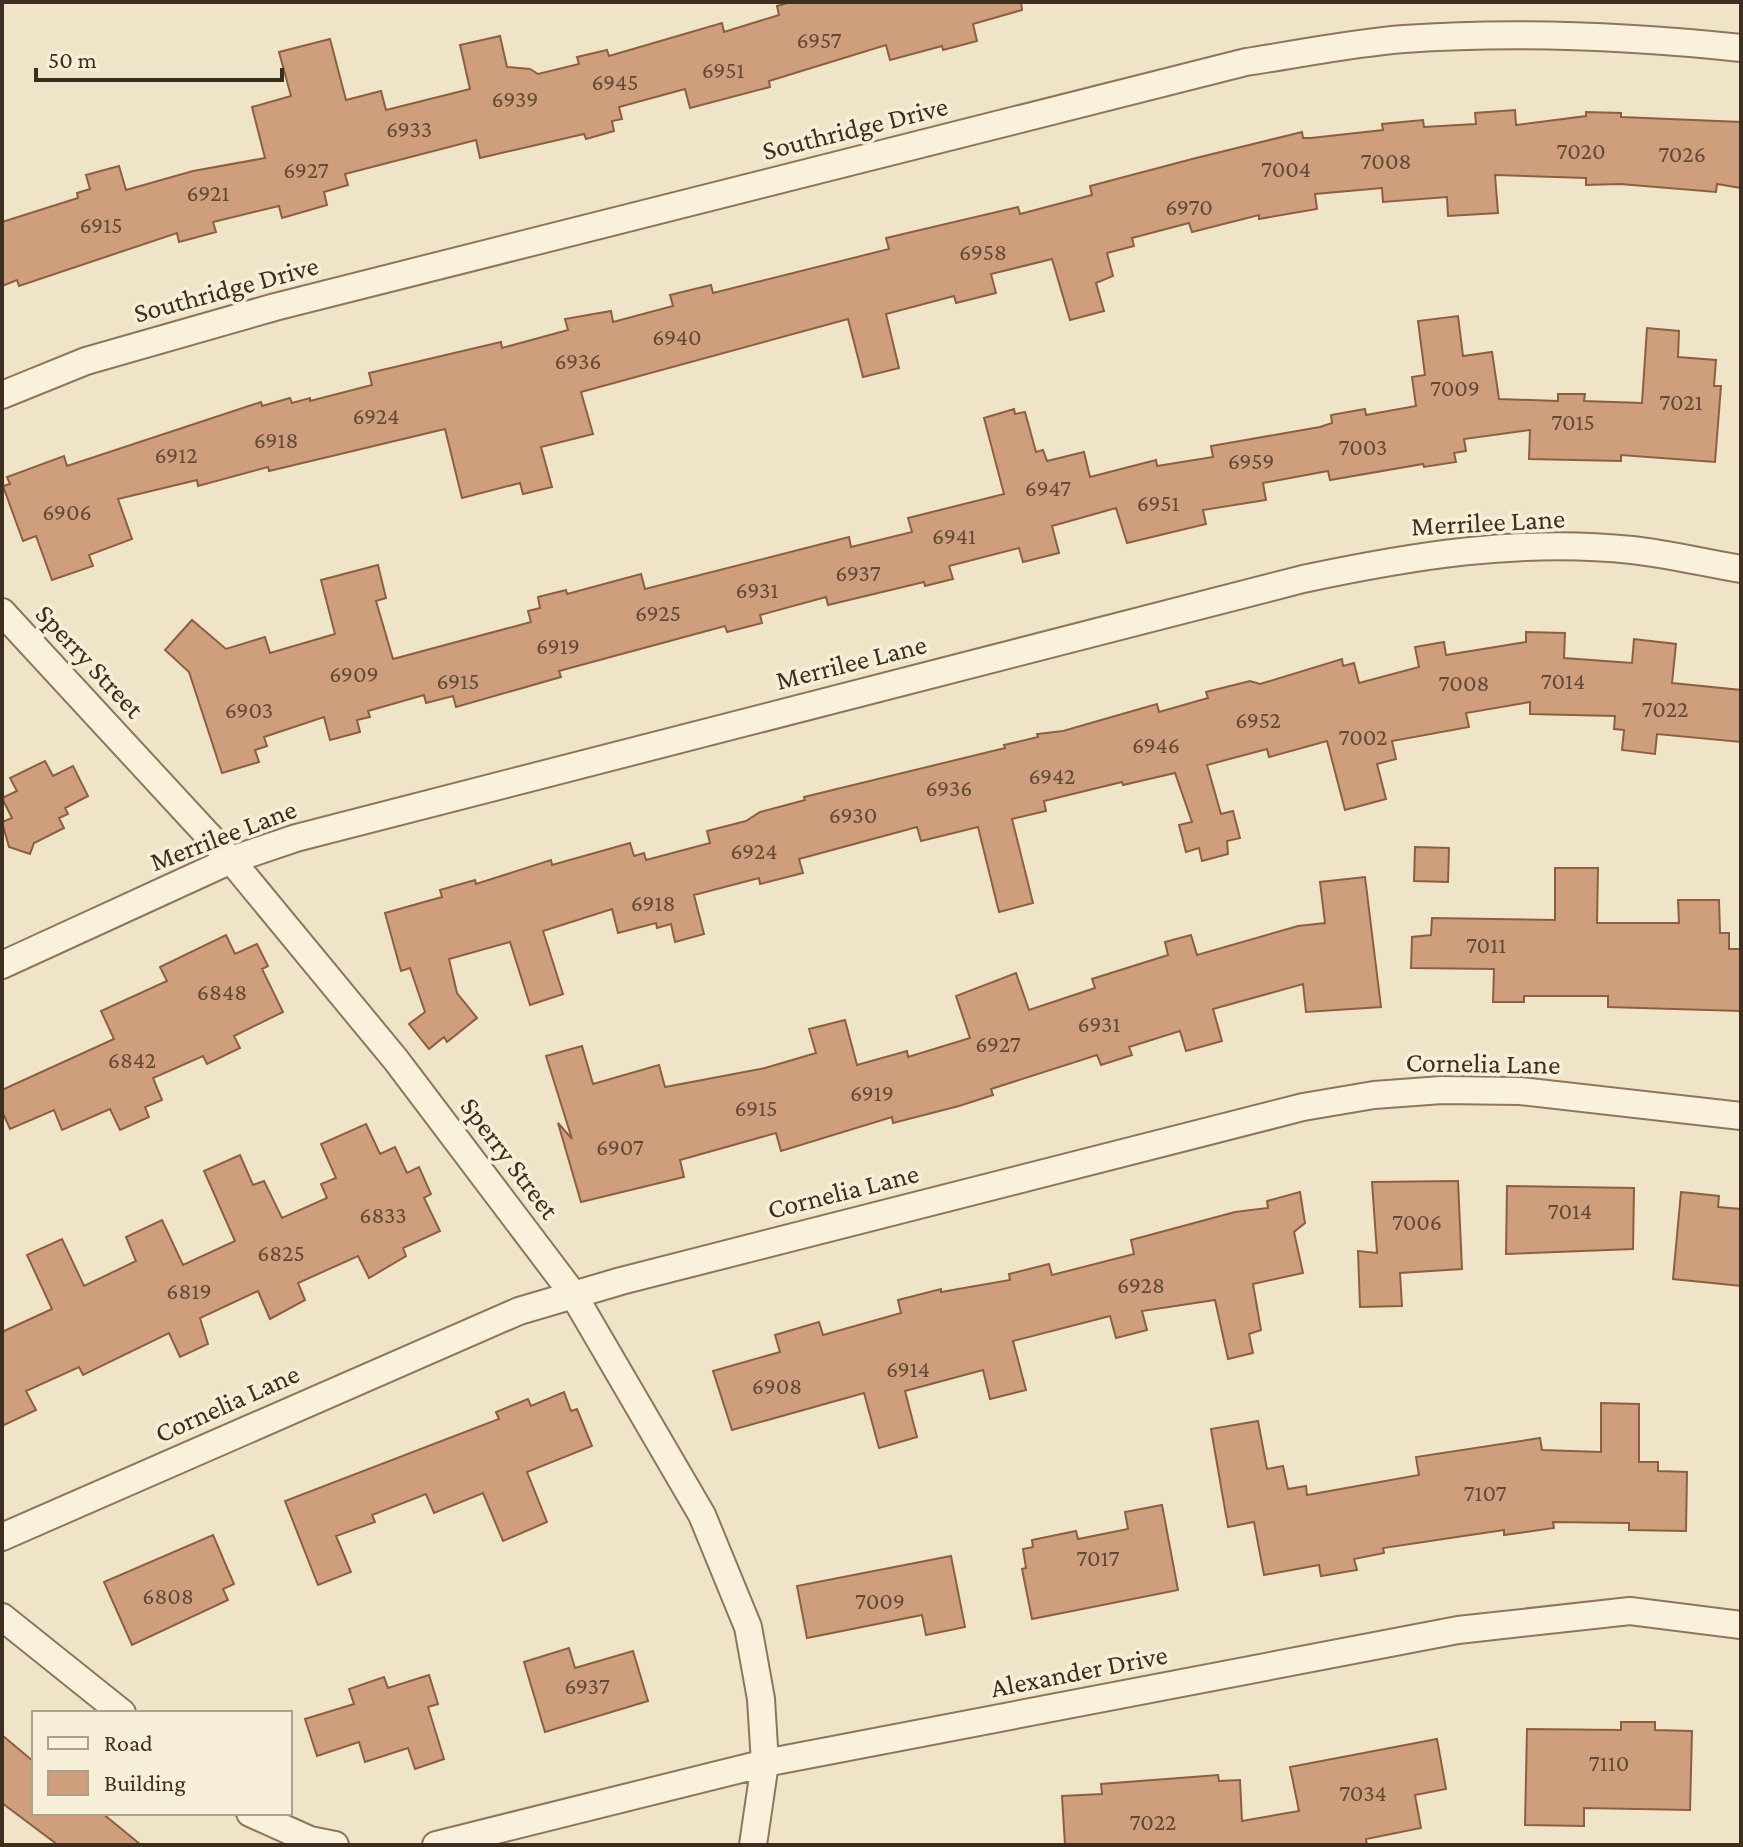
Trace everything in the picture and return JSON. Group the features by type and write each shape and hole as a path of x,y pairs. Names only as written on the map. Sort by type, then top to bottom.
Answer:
{"street":[{"name":"Southridge Drive","path":"2,395 86,361 275,307 1246,62 1402,39 1514,35 1622,35 1741,48"},
{"name":"Merrilee Lane","path":"2,965 231,860 296,838 1287,583 1416,555 1521,546 1631,550 1741,569"},
{"name":"Sperry Street","path":"2,612 231,860 396,1060 573,1294 702,1515 748,1627 761,1699 765,1763 753,1845"},
{"name":"Cornelia Lane","path":"2,1537 519,1311 573,1294 1303,1107 1442,1090 1520,1091 1741,1116"},
{"name":"Alexander Drive","path":"436,1845 765,1763 1458,1630 1630,1611 1741,1625"},
{"path":"2,1617 120,1711"},
{"path":"254,1815 310,1840 335,1845"}],"building":[{"path":"791,2 1021,2 1022,10 973,24 977,41 943,50 942,46 890,60 886,45 769,81 770,87 690,108 685,89 619,107 622,119 612,121 614,131 586,139 584,134 480,158 476,140 345,174 348,185 324,192 327,205 282,218 279,206 213,222 216,232 179,242 177,233 19,286 17,280 2,286 2,222 78,198 77,193 90,189 86,175 119,166 126,190 193,171 265,158 252,107 291,96 279,52 330,39 346,100 381,91 386,110 470,89 460,45 500,36 507,67 530,69 538,74 579,64 577,57 607,50 609,56 722,23 724,32 779,15 777,6"},
{"path":"1515,110 1516,125 1586,116 1586,112 1621,113 1621,117 1741,122 1741,188 1717,184 1716,192 1620,184 1586,185 1586,178 1495,175 1498,213 1448,216 1447,197 1383,202 1382,188 1315,194 1317,209 1259,219 1259,215 1192,232 1189,223 1132,238 1134,246 1107,253 1113,276 1096,283 1104,311 1070,320 1052,259 991,274 996,293 956,303 954,296 886,314 899,368 863,377 848,319 581,392 593,434 541,447 552,487 523,494 520,483 462,498 445,429 269,471 268,467 198,486 197,480 118,499 132,539 89,555 93,566 52,580 36,536 23,541 3,486 10,484 7,477 64,456 67,466 261,402 262,406 290,398 292,403 310,398 310,401 372,385 369,373 501,342 502,348 568,330 565,319 611,311 613,322 673,306 670,295 711,285 713,293 889,249 886,238 1018,207 1020,214 1092,195 1090,186 1196,158 1302,132 1303,138 1311,138 1383,130 1382,124 1423,120 1424,127 1476,124 1475,113"},
{"path":"1458,316 1463,356 1492,352 1499,399 1558,401 1558,394 1585,394 1584,401 1642,403 1647,328 1679,331 1678,357 1716,360 1714,386 1721,386 1715,462 1621,455 1621,461 1529,459 1530,430 1464,439 1466,451 1454,453 1456,462 1424,467 1423,464 1330,480 1328,471 1263,483 1266,500 1203,510 1206,524 1127,543 1116,508 1052,526 1059,553 1023,562 1019,548 949,566 953,579 925,586 924,582 828,605 826,597 760,615 762,623 727,632 725,626 559,671 561,677 456,707 453,696 426,703 424,695 368,711 370,717 357,720 360,732 330,740 324,717 264,737 267,746 255,750 259,762 222,773 189,672 165,650 192,620 226,649 265,637 270,653 335,634 321,580 378,565 386,598 376,601 393,659 531,622 528,611 540,608 538,597 566,590 567,594 641,574 645,589 849,537 851,547 912,532 908,518 1004,494 984,418 1014,409 1015,414 1025,412 1036,452 1043,450 1047,461 1084,452 1090,477 1156,460 1157,466 1213,457 1211,446 1320,427 1332,423 1331,415 1365,409 1366,415 1416,406 1412,377 1425,375 1418,321"},
{"path":"1526,632 1565,633 1564,658 1632,663 1634,639 1676,644 1672,683 1741,690 1741,742 1657,734 1655,754 1622,750 1624,730 1614,729 1615,716 1530,714 1530,702 1466,713 1469,727 1392,741 1396,759 1377,764 1386,799 1345,810 1327,741 1269,757 1267,749 1207,765 1221,814 1233,811 1240,838 1227,841 1228,854 1202,861 1199,848 1186,852 1179,825 1192,822 1175,773 1123,785 1122,782 1044,801 1046,811 1012,819 1033,903 999,912 978,827 921,841 917,827 799,859 803,873 760,884 759,878 694,895 704,934 675,942 671,924 657,928 656,923 618,933 612,909 543,931 563,994 530,1005 510,942 449,959 457,993 477,1018 447,1042 444,1037 429,1049 409,1024 425,1012 410,968 401,971 385,913 442,897 440,890 475,880 476,884 551,860 552,865 630,843 634,856 644,853 646,860 710,843 707,831 746,821 760,812 805,800 804,797 1005,748 1004,745 1038,737 1037,734 1063,731 1157,704 1159,712 1208,698 1206,692 1250,681 1260,684 1342,659 1343,666 1354,663 1359,683 1419,667 1415,647 1444,642 1446,655 1526,642"},
{"path":"45,761 53,776 73,766 88,796 65,808 68,814 59,818 64,828 34,843 30,854 9,847 2,822 12,818 2,798 17,791 10,778"},
{"path":"1415,847 1449,848 1448,882 1414,881"},
{"path":"1555,868 1598,868 1597,923 1679,923 1678,900 1719,900 1720,933 1729,933 1729,949 1741,949 1741,1011 1608,1007 1608,996 1524,996 1524,1002 1493,1002 1494,969 1411,968 1412,937 1431,935 1432,918 1555,920"},
{"path":"1365,877 1381,1007 1306,1012 1303,984 1213,1009 1222,1041 1186,1051 1180,1031 1129,1047 1132,1055 1101,1065 1097,1055 991,1089 993,1095 959,1106 893,1123 892,1117 781,1151 776,1133 680,1160 684,1177 581,1202 558,1123 572,1139 546,1056 582,1046 593,1084 659,1065 665,1087 765,1068 816,1053 809,1029 845,1020 857,1065 907,1051 908,1057 970,1038 956,996 1016,973 1029,1010 1095,988 1092,979 1168,955 1165,942 1191,935 1197,955 1298,926 1325,923 1320,882"},
{"path":"226,935 235,954 257,944 268,966 262,969 283,1012 234,1036 240,1048 207,1064 203,1056 153,1078 162,1100 145,1107 149,1117 120,1130 110,1109 62,1130 54,1110 10,1129 2,1111 2,1090 114,1039 101,1011 167,981 160,967"},
{"path":"366,1124 380,1154 395,1147 407,1173 419,1167 431,1194 424,1198 440,1231 403,1248 406,1256 369,1278 358,1256 298,1283 305,1300 270,1319 258,1291 200,1318 208,1344 180,1357 169,1333 83,1375 79,1367 26,1391 36,1410 2,1426 2,1332 52,1309 27,1255 62,1239 84,1286 136,1261 126,1237 162,1220 183,1265 235,1241 204,1171 240,1155 253,1185 264,1181 282,1218 327,1198 321,1184 336,1178 321,1144"},
{"path":"1458,1181 1462,1269 1400,1273 1402,1306 1360,1307 1358,1251 1377,1253 1372,1182"},
{"path":"1507,1186 1634,1188 1633,1249 1506,1254"},
{"path":"1300,1192 1305,1223 1294,1232 1303,1273 1253,1284 1261,1330 1249,1334 1253,1353 1228,1359 1215,1300 1142,1311 1147,1330 1116,1338 1110,1316 1013,1341 1026,1390 990,1399 983,1370 905,1391 917,1437 879,1448 864,1393 732,1430 713,1371 780,1352 775,1335 819,1322 823,1335 901,1313 898,1300 941,1289 941,1292 1010,1280 1009,1274 1049,1264 1052,1275 1134,1254 1131,1240 1235,1212 1268,1208 1267,1201"},
{"path":"1681,1192 1719,1196 1718,1207 1741,1209 1741,1286 1673,1279"},
{"path":"564,1392 571,1411 577,1409 592,1446 527,1472 547,1522 503,1541 483,1493 434,1513 426,1494 372,1515 375,1522 336,1536 351,1572 318,1585 285,1501 499,1419 496,1412 528,1399 531,1406"},
{"path":"1601,1403 1639,1404 1639,1462 1658,1462 1658,1471 1687,1472 1686,1531 1629,1530 1629,1523 1553,1522 1554,1528 1504,1535 1504,1530 1383,1548 1384,1553 1354,1559 1357,1570 1321,1576 1319,1565 1264,1575 1254,1522 1228,1527 1211,1429 1258,1421 1267,1469 1283,1466 1288,1489 1306,1486 1307,1495 1419,1475 1416,1457 1540,1438 1542,1450 1601,1452"},
{"path":"1162,1505 1178,1590 1032,1619 1022,1569 1026,1568 1023,1549 1033,1547 1032,1540 1076,1531 1078,1539 1128,1529 1125,1512"},
{"path":"213,1535 234,1584 223,1589 228,1600 132,1645 104,1582"},
{"path":"951,1556 965,1627 926,1635 922,1615 807,1638 797,1586"},
{"path":"569,1648 575,1668 633,1651 648,1701 545,1732 524,1662"},
{"path":"429,1675 438,1704 428,1707 444,1759 415,1769 408,1748 365,1762 359,1742 317,1756 305,1719 354,1704 349,1689 384,1677 388,1688"},
{"path":"1621,1722 1655,1722 1655,1730 1692,1731 1690,1810 1584,1808 1584,1826 1525,1825 1527,1729 1621,1730"},
{"path":"2,1735 32,1760 32,1815 104,1815 141,1845 58,1845 2,1803"},
{"path":"1437,1739 1446,1789 1415,1795 1421,1828 1366,1839 1367,1845 1065,1845 1062,1796 1102,1794 1101,1784 1218,1775 1219,1781 1240,1780 1242,1821 1299,1811 1290,1767"}]}
